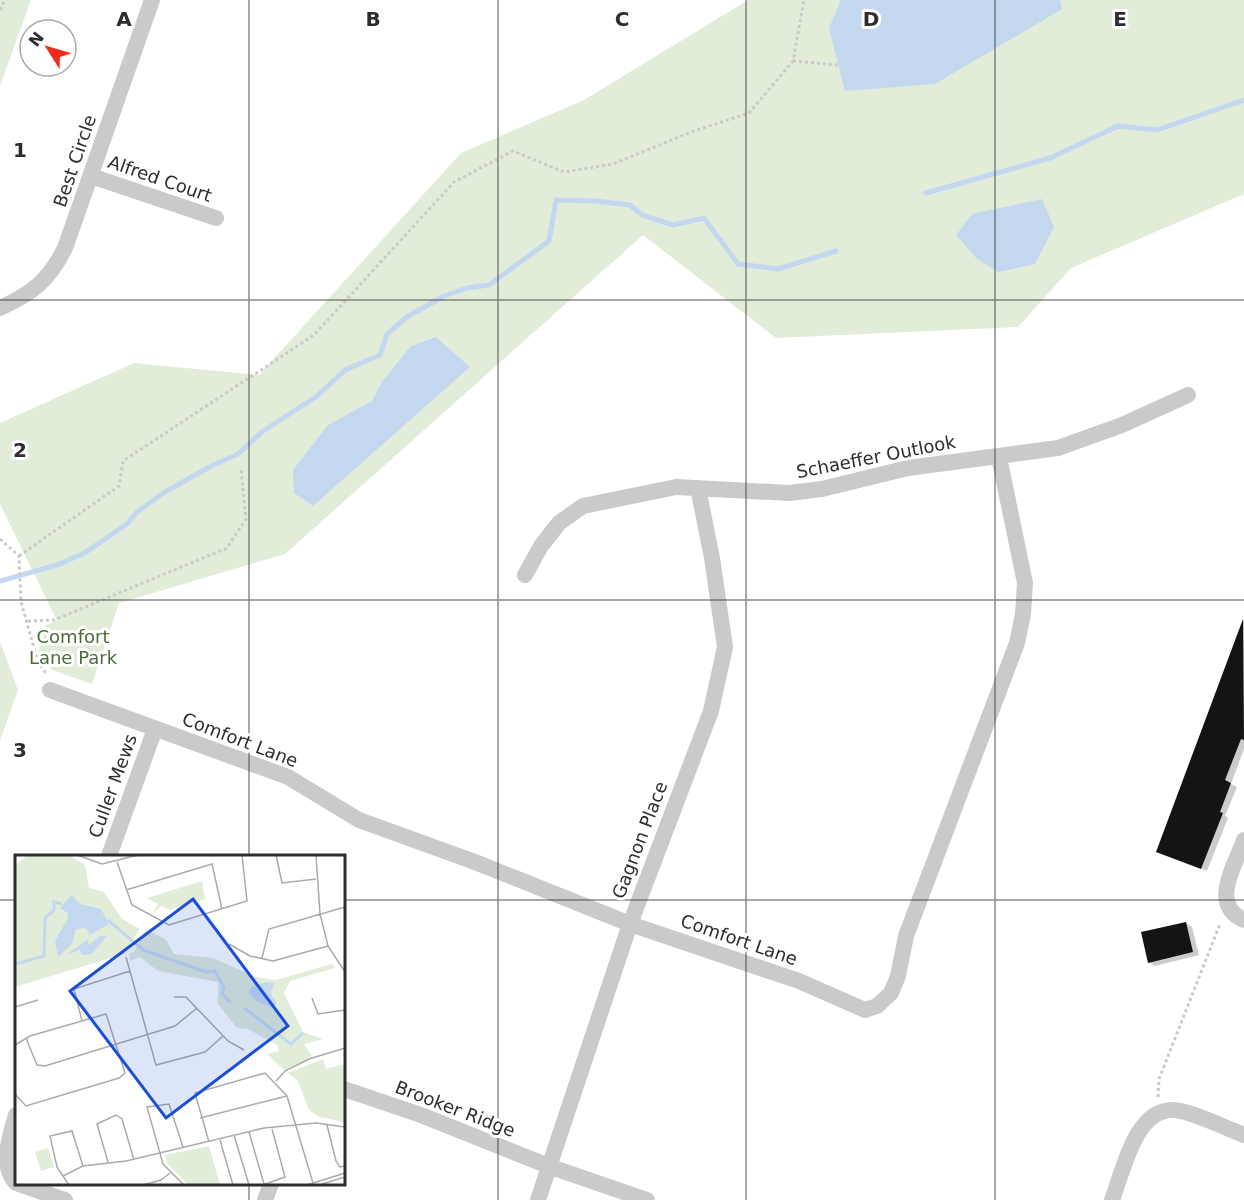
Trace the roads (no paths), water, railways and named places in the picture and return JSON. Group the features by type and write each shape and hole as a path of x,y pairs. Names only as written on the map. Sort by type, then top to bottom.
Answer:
{"street":[{"name":"Best Circle","path":"0,308 37,288 53,271 65,248 152,0"},
{"name":"Alfred Court","path":"91,176 216,218"},
{"name":"Schaeffer Outlook","path":"525,575 559,523 583,506 676,487 789,493 822,489 908,468 1058,448 1122,425 1188,395"},
{"name":"Comfort Lane","path":"50,690 288,777 359,820 475,861 630,924 799,981 865,1010 877,1006 891,993 898,976 906,936 1017,643 1023,614 1025,583 999,457"},
{"name":"Gagnon Place","path":"538,1200 551,1167 630,924 711,711 725,647 712,558 698,488"},
{"name":"Culler Mews","path":"109,855 155,729"},
{"path":"1244,840 1226,887 1227,904 1233,914 1244,920"},
{"name":"Brooker Ridge","path":"345,1089 421,1115 551,1167 647,1200"},
{"path":"1112,1200 1138,1131 1157,1114 1175,1110 1244,1135"},
{"path":"15,1119 3,1166 8,1176 15,1181"},
{"path":"24,1185 65,1200"},
{"path":"265,1200 271,1185"}],"water":[{"path":"841,0 1060,0 1062,9 935,84 845,91 829,28"},
{"path":"1042,199 1054,227 1035,264 998,272 976,258 956,235 972,214"},
{"path":"436,337 470,367 313,506 294,493 293,470 328,425 372,401 382,382 411,346"}],"waterway":[{"path":"926,193 1050,158 1118,126 1157,130 1244,100"},
{"path":"0,581 60,564 86,552 127,524 137,512 165,492 211,466 238,454 263,431 316,397 345,370 380,355 387,334 407,317 444,296 467,288 489,285 549,241 556,200 630,205 642,215 673,225 704,218 738,264 778,269 836,251"}],"park label":[{"name":"Comfort Lane Park","path":"73,647"}]}
